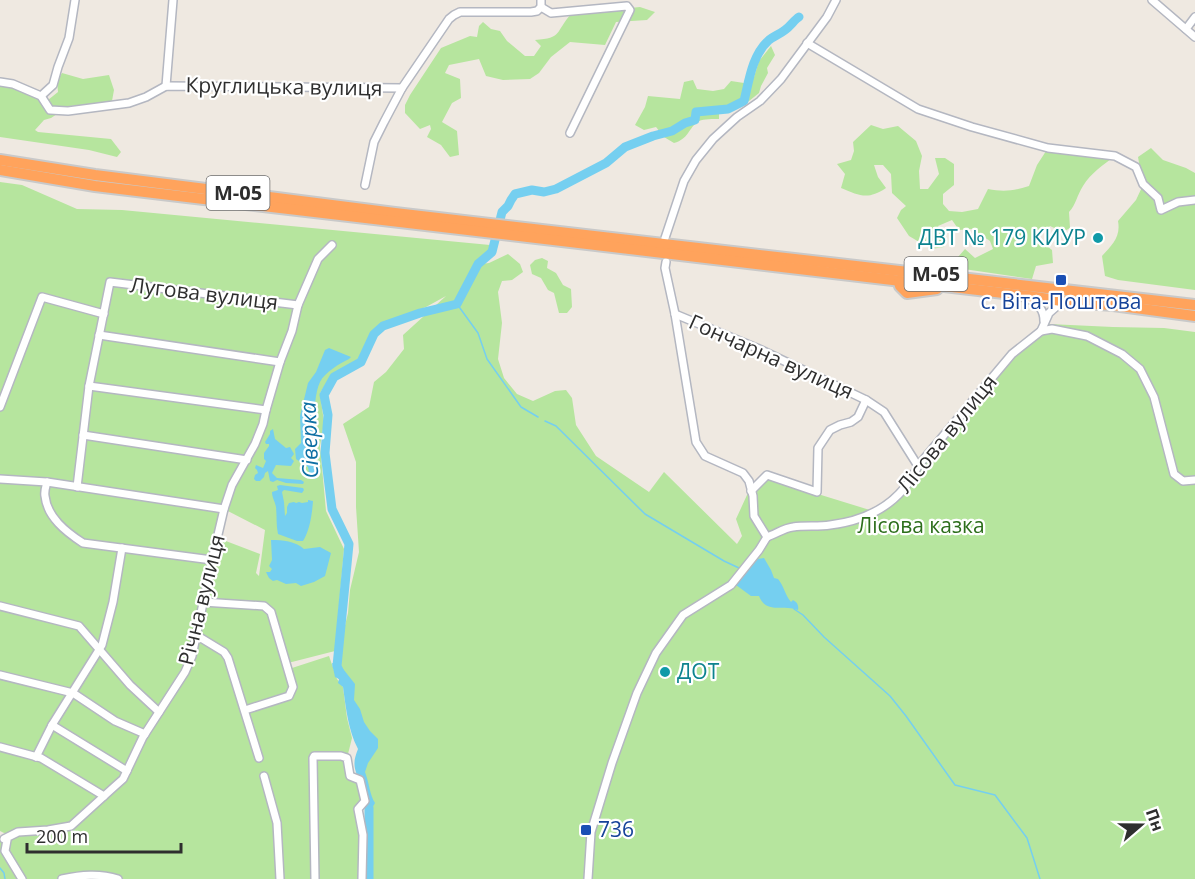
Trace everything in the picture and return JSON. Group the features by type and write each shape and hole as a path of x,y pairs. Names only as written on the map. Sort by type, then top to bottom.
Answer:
{"highway":[{"name":"М-05","path":"0,160 475,227"},
{"name":"М-05","path":"0,170 159,194 518,232 659,244 673,254 899,282 907,293 950,287 1195,316"},
{"name":"М-05","path":"673,254 944,275 1195,305"},
{"path":"899,282 903,276 909,274 944,275"}],"street":[{"path":"41,96 53,85 69,38 75,0"},
{"path":"0,82 13,84 41,96 50,110 68,111 129,103 146,97 166,86 173,0"},
{"path":"659,244 684,182 696,160 713,139 737,117 760,101 778,83 836,0"},
{"path":"1152,0 1195,37"},
{"path":"365,185 374,142 402,88 449,19 460,12 531,12 537,11 542,3 551,13 627,6 630,10 570,133"},
{"path":"1186,29 1195,17"},
{"path":"807,43 918,109 1048,148 1115,156 1136,167 1143,184 1158,198 1161,210 1178,202 1195,200"},
{"name":"Круглицька вулиця","path":"166,86 402,88"},
{"name":"Річна вулиця","path":"22,879 5,851 3,838 18,832 71,826 123,779 145,734 185,672 192,656 212,560 232,485 247,460 263,424 298,305 318,259 332,245"},
{"path":"588,879 591,832 637,693 656,653 684,615 730,585 767,537 754,516 749,481 743,473 705,456 696,442 665,268 673,254"},
{"name":"Лугова вулиця","path":"104,314 110,282 298,305"},
{"path":"1020,295 1040,307 1044,314 1042,327 1087,336 1122,354 1140,369 1154,397 1174,474 1183,481 1195,480"},
{"path":"0,407 42,297 104,314 89,386 77,487"},
{"name":"Лісова вулиця","path":"767,537 783,529 830,526 861,519 873,514 899,496 918,466 1012,354 1042,327 1049,314 1057,306 1068,302"},
{"name":"Гончарна вулиця","path":"675,314 757,348 866,400 884,412 918,466"},
{"path":"99,335 280,362"},
{"path":"89,386 266,410"},
{"name":"Гончарна вулиця","path":"751,491 767,476 817,492 818,448 830,430 858,417 866,400"},
{"path":"83,435 247,460"},
{"path":"0,479 47,482 224,509"},
{"path":"47,482 44,494 49,512 59,525 83,543 212,560"},
{"path":"36,757 52,725 102,645 113,603 122,548"},
{"path":"203,602 264,606 271,612 293,687 289,696 245,710"},
{"path":"0,606 79,626 130,685 159,712"},
{"path":"196,635 224,652 228,658 260,758"},
{"path":"0,675 73,693 115,721 145,734"},
{"path":"52,725 127,771"},
{"path":"0,747 41,758 104,796"},
{"path":"315,879 314,756 347,758 350,776 360,780 365,801 358,809 363,835 362,879"},
{"path":"264,776 277,823 280,879"},
{"path":"62,879 100,875 118,879"}],"green space":[{"path":"640,7 655,12 647,20 616,22 605,45 570,42 551,57 539,73 530,79 503,80 486,76 479,59 449,65 445,73 460,79 461,98 452,103 442,122 457,131 459,155 450,157 441,145 427,137 431,129 430,125 420,129 405,113 405,105 410,95 441,48 470,36 477,37 479,26 483,22 491,29 500,31 507,41 525,56 534,56 541,46 535,40 554,36 571,14"},
{"path":"771,46 775,55 767,68 768,73 759,93 733,110 719,113 719,119 699,121 683,139 674,143 664,137 656,127 644,130 635,125 648,96 680,99 684,82 693,80 697,89 713,91 724,89 731,81 744,83 754,77 759,61"},
{"path":"62,73 83,79 109,75 114,90 112,101 108,104 69,106 44,120 35,130 111,139 121,152 117,157 89,150 0,137 0,84 48,100 58,92 57,81"},
{"path":"871,125 883,129 898,126 916,141 922,156 919,171 920,189 928,189 939,174 935,158 945,158 954,164 954,185 943,194 943,204 949,211 962,212 978,209 988,189 1008,190 1029,186 1037,165 1048,148 1115,156 1086,181 1069,212 1070,228 1063,232 1050,226 1040,235 1039,240 1052,250 1053,263 1036,266 1032,279 957,268 958,257 965,249 975,258 993,249 990,241 972,229 959,230 952,220 938,226 946,239 944,247 931,249 909,236 897,218 906,206 892,193 891,174 883,165 874,165 878,177 886,188 880,192 864,196 841,188 845,174 837,164 851,160 854,151 853,142"},
{"path":"1151,148 1163,160 1195,173 1195,290 1118,280 1105,276 1102,256 1117,236 1118,221 1136,200 1143,185 1138,157"},
{"name":"Лісова казка","path":"0,182 22,185 77,209 122,210 490,245 492,252 481,264 489,263 508,254 520,264 523,272 512,280 502,281 498,292 502,323 498,359 504,378 517,394 533,401 555,391 566,390 572,398 576,425 596,456 649,492 664,472 737,544 742,536 736,519 747,495 766,478 873,511 885,508 1014,357 1039,337 1049,324 1164,328 1195,332 1195,879 369,879 370,800 365,781 364,734 335,667 359,552 356,462 343,424 369,407 374,382 386,372 404,349 403,335 446,296 426,307 386,322 372,332 358,359 331,376 320,393 324,422 320,446 326,511 344,549 335,651 284,664 295,692 292,668 329,656 337,679 343,687 352,738 347,758 350,775 360,780 365,801 358,809 362,879 0,879 0,837 4,839 14,864 7,840 17,833 0,831","holes":["224,509 265,530 259,576 256,573 260,554 218,538"]},
{"path":"542,258 548,261 547,268 556,273 563,285 571,289 572,307 567,313 559,313 554,293 548,290 541,278 532,274 530,265"}],"water":[{"path":"329,348 351,357 329,372 320,382 314,416 316,479 310,479 308,467 296,459 295,449 301,443 300,416 308,383 316,372 325,350"},
{"path":"273,429 275,439 286,448 290,447 294,454 291,458 294,461 291,466 276,465 272,473 277,478 301,480 303,484 270,481 268,471 260,481 254,479 258,473 256,465 263,468 266,461 264,453 269,444 265,442"},
{"path":"277,486 304,490 302,493 284,490 282,492 285,516 289,503 313,501 309,527 303,541 278,534 276,507 272,492 278,490"},
{"path":"271,540 297,544 304,549 320,547 331,553 325,576 301,586 296,583 286,584 277,580 273,581 266,572 272,569 269,566 272,560"},
{"path":"764,558 774,578 778,579 791,602 793,600 796,602 798,610 768,606 761,601 759,596 751,596 736,585 758,559"},
{"path":"332,663 340,665 355,684 354,700 364,722 378,739 378,748 365,772 375,803 371,810 370,822 366,815 369,801 363,776 357,775 355,768 358,749 346,711 343,687 338,683 339,679 335,677"}],"waterway":[{"name":"Сіверка","path":"341,675 337,666 349,544 332,509 325,453 328,415 324,395 334,377 361,362 374,334 383,326 420,313 457,304 478,264 492,252 502,212 515,194 532,190 544,192 556,189 606,163 625,147 672,131 695,120 696,112 728,109 744,101 752,69 763,46 799,17"},
{"path":"457,304 478,333 487,359 521,407 538,417"},
{"path":"545,421 556,426 645,514 739,568"},
{"path":"794,609 890,696 955,785 995,795 1027,838 1040,879"},
{"name":"Сіверка","path":"369,808 369,879"},
{"path":"0,868 5,879"}],"place":[{"name":"ДВТ № 179 КИУР","path":"1098,238"},
{"name":"с. Віта-Поштова","path":"1061,280"},
{"name":"ДОТ","path":"665,672"},
{"name":"736","path":"586,830"}]}
